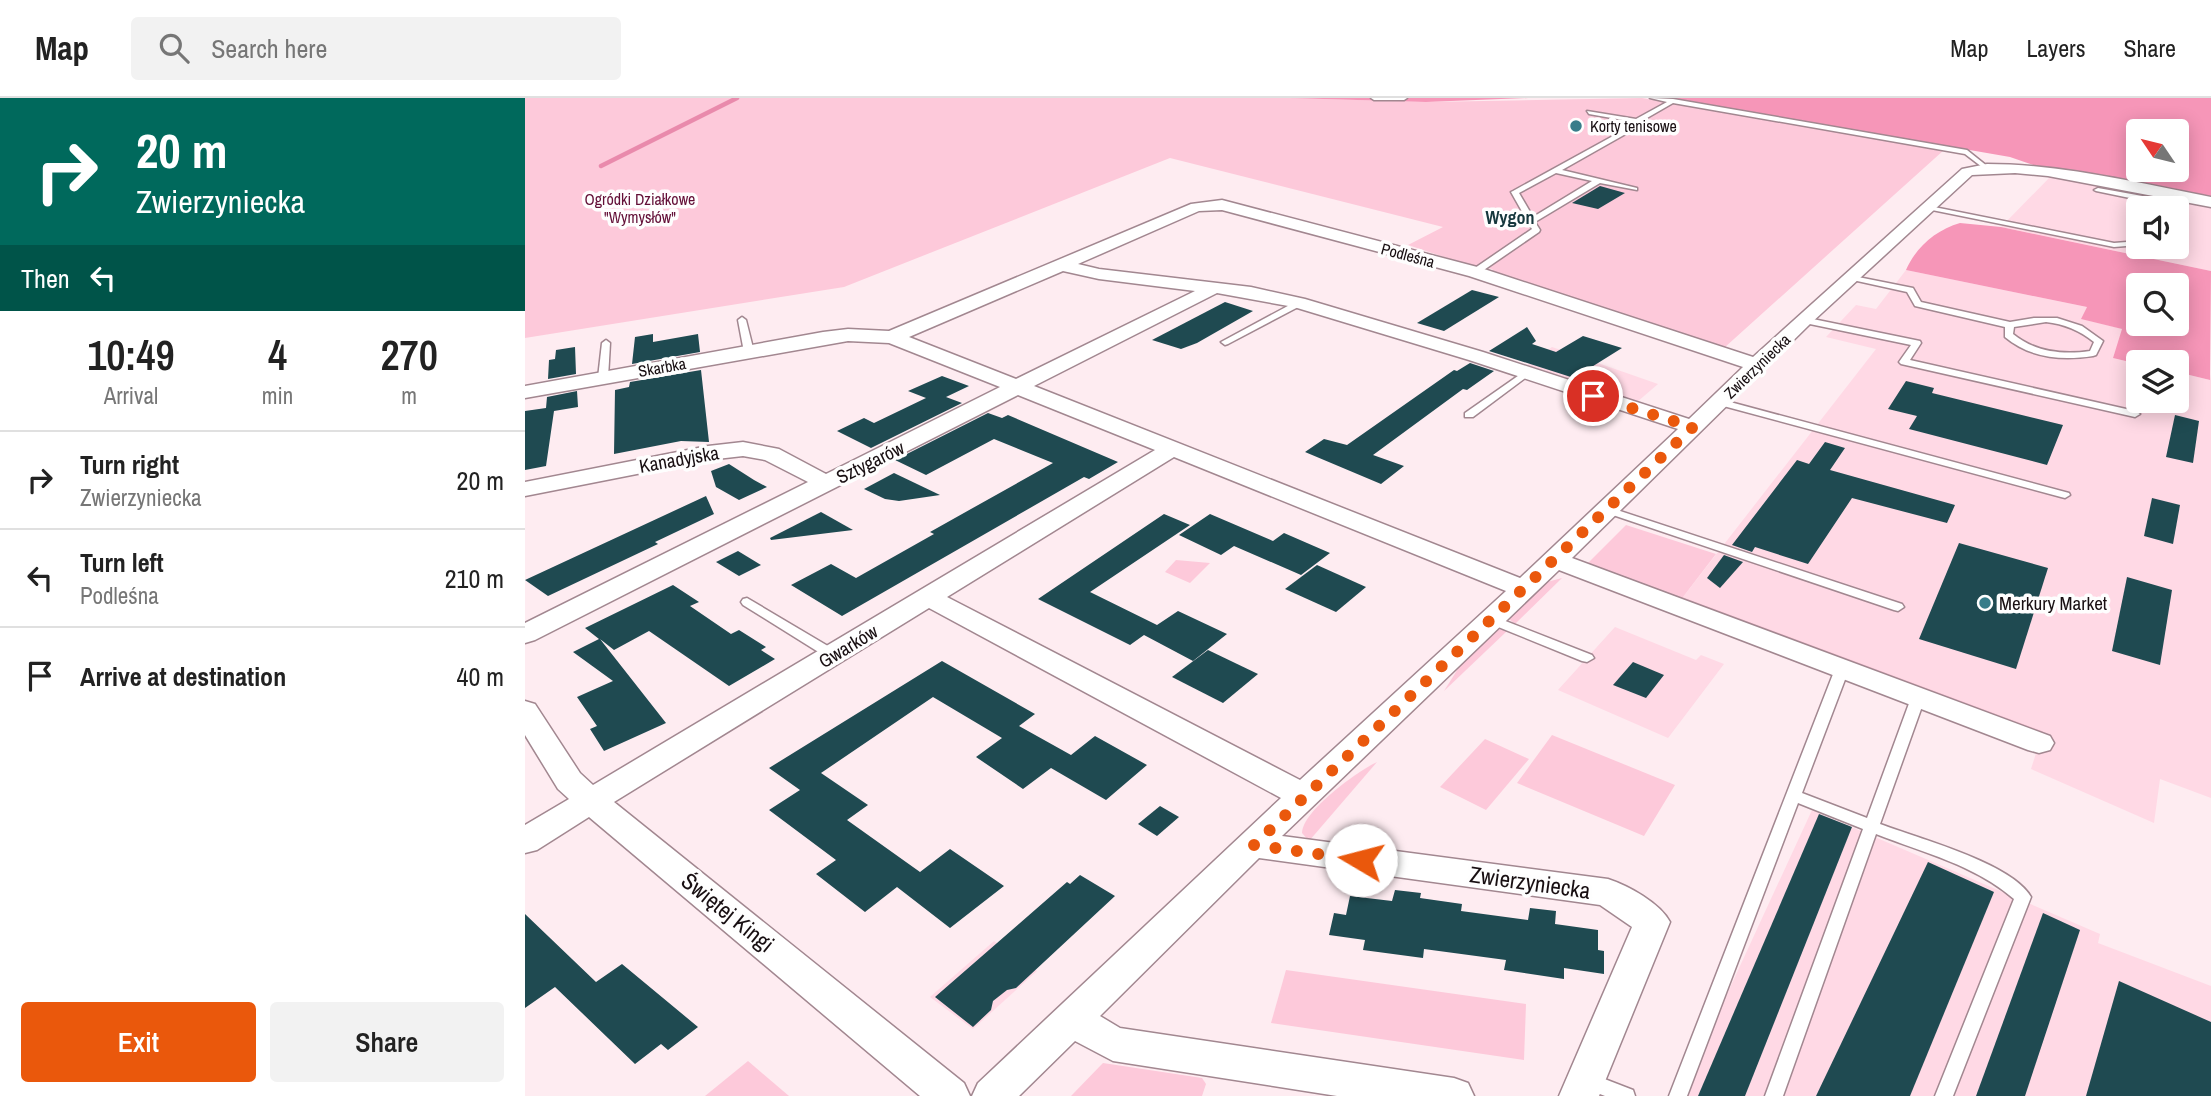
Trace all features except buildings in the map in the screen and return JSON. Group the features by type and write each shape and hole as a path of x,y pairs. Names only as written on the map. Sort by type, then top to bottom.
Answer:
{"street":[{"path":"1994,167 2211,202"},
{"name":"Zwierzyniecka","path":"992,1096 1303,796 1608,510 1803,320 1967,172 1994,167"},
{"name":"Podleśna","path":"892,337 1196,207 1214,205 1475,272 1757,365"},
{"path":"1061,265 1131,279 1214,288 1299,303 1476,356 1693,427"},
{"name":"Sztygarów","path":"525,634 1214,288"},
{"name":"Skarbka","path":"525,392 799,342 848,335 892,337"},
{"path":"892,337 1523,589"},
{"name":"Kanadyjska","path":"525,489 708,453 743,449 771,454 827,483"},
{"name":"Gwarków","path":"525,841 1170,450"},
{"path":"1555,560 2039,743"},
{"path":"929,597 1303,796"},
{"name":"Świętej Kingi","path":"525,711 569,781 591,801 950,1096"},
{"name":"Zwierzyniecka","path":"1254,845 1608,893 1652,922 1582,1088"},
{"path":"1072,1020 1113,1044 1454,1096"}],"lane":[{"path":"1374,98 1404,98"},
{"path":"1653,98 1967,152 1994,167"},
{"path":"1589,112 1637,121 1673,101"},
{"path":"1475,272 1536,230 1515,192 1635,128 1637,121"},
{"path":"1556,172 1635,189"},
{"path":"1532,220 1598,181"},
{"path":"2098,190 2130,196"},
{"path":"1927,207 2114,245 2126,244"},
{"path":"1851,277 1910,290 1918,304 2010,325 2029,319 2058,321 2085,329 2099,341 2093,353 2074,357 2041,352 2017,344 2008,335 2010,325"},
{"path":"1225,342 1299,303"},
{"path":"742,320 749,352"},
{"path":"1803,320 1917,343 1904,362 2134,414"},
{"path":"603,378 606,343"},
{"path":"1469,415 1525,374"},
{"path":"1719,402 2065,495"},
{"path":"1608,510 1898,607"},
{"path":"747,602 833,655"},
{"path":"1490,619 1587,658"},
{"path":"1678,1096 1842,669"},
{"path":"1774,1096 1918,698"},
{"path":"1794,796 1830,807 1872,827 1983,870 2011,885 2023,897 1944,1096"},
{"path":"1582,1088 1626,1096"}],"shaded area":[{"path":"1289,98 1528,98 1426,102"},
{"path":"1669,98 2211,98 2211,196 2129,182 2189,182 2189,119 2126,119 2126,181 2036,166 2010,157"},
{"path":"2051,176 2158,196 2126,196 2126,253 2001,227"},
{"path":"2189,202 2211,206 2211,271 2154,259 2189,259"},
{"path":"1960,223 2001,227 2126,253 2126,259 2154,259 2211,271 2210,380 2189,375 2189,350 2126,350 2126,361 2113,358 2122,329 2081,319 2087,307 1906,270 1921,247 1935,235"},
{"path":"1906,270 2087,307 2082,319 2123,329 2113,358 2126,361 2126,413 2189,413 2189,375 2210,380 2211,374 2211,798 2160,779 2154,823 2031,769 2043,731 1683,597 1876,349 1826,337 1856,305 1876,309"},
{"path":"1552,347 1658,384 1637,402 1524,367"},
{"path":"1615,627 1696,660 1701,655 1724,664 1668,738 1558,690"},
{"path":"1812,810 2100,934 2098,943 2211,986 2211,1096 1680,1096"},
{"path":"994,941 1037,971 973,1029 930,997"}],"green space":[{"name":"Ogródki Działkowe \"Wymysłów\"","path":"525,98 1289,98 1426,102 1642,98 1944,150 1724,348 1495,274 1492,269 1465,264 1408,245 1443,227 1170,158 844,287 525,338"},
{"path":"1626,525 1716,554 1683,597 2043,731 2042,736 1587,564"},
{"path":"1176,560 1210,563 1190,583 1165,572"},
{"path":"1562,578 1515,624 1509,619 1547,582"},
{"path":"1498,629 1507,631 1444,691 1461,664"},
{"path":"1552,735 1675,785 1644,836 1517,783"},
{"path":"1485,739 1529,759 1486,810 1440,787"},
{"path":"1377,762 1309,841 1302,833 1311,814 1345,783"},
{"path":"1286,970 1526,1004 1524,1060 1271,1023"},
{"path":"748,1061 789,1096 705,1096"},
{"path":"1103,1063 1202,1078 1206,1084 1202,1096 1071,1096"}],"waterway":[{"path":"601,166 737,98"}],"place":[{"name":"Korty tenisowe","path":"1576,126"},
{"name":"Merkury Market","path":"1985,603"}],"district":[{"name":"Wygon","path":"1510,217"}],"route":[{"path":"1361,860 1254,845 1693,427 1593,396"}]}
